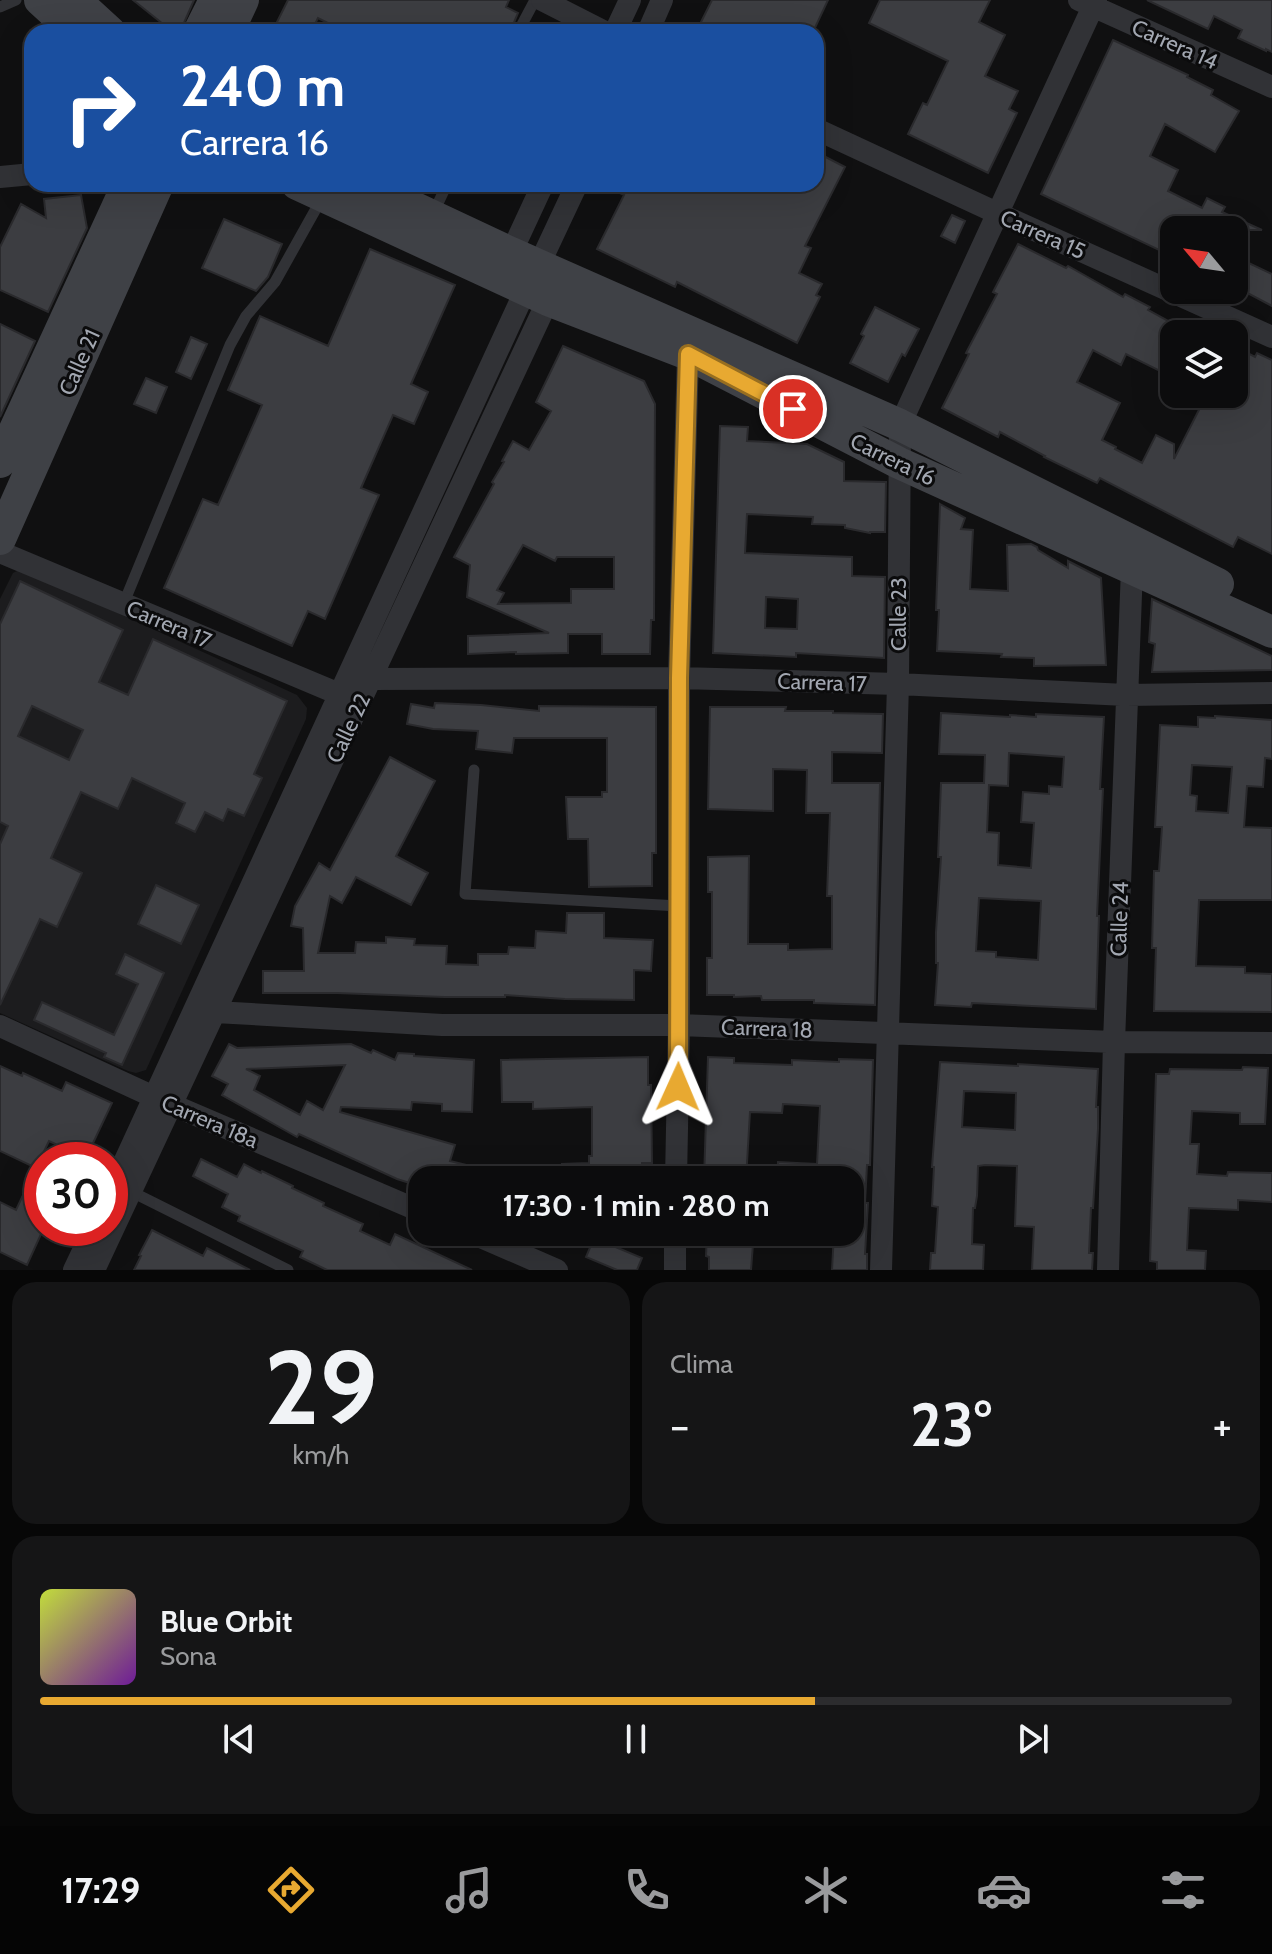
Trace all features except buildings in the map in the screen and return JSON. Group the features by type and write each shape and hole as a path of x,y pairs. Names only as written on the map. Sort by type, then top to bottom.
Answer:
{"street":[{"path":"40,0 66,24"},
{"path":"75,0 101,24"},
{"path":"203,24 215,0"},
{"path":"232,24 243,0"},
{"path":"542,0 589,24"},
{"path":"619,24 630,0"},
{"path":"652,24 662,0"},
{"name":"Carrera 14","path":"1089,2 1272,87"},
{"name":"Calle 23","path":"881,1270 898,684 900,425 1089,2"},
{"name":"Carrera 15","path":"824,133 1272,337"},
{"path":"0,177 24,175"},
{"name":"Calle 21","path":"0,462 124,192"},
{"name":"Calle 21","path":"0,539 154,192"},
{"name":"Carrera 16","path":"315,192 900,425 1209,580 1272,607"},
{"name":"Carrera 16","path":"381,192 432,216 531,277 899,463 1272,632"},
{"name":"Calle 22","path":"163,1100 215,1012 371,679 531,277 542,192"},
{"name":"Calle 22","path":"128,1175 339,694 573,192"},
{"path":"676,1166 679,678 688,354"},
{"name":"Carrera 17","path":"0,552 339,694"},
{"name":"Calle 24","path":"1108,1270 1132,568"},
{"name":"Carrera 17","path":"371,679 679,678 1126,695 1272,693"},
{"name":"Carrera 18","path":"215,1012 442,1025 679,1025 1114,1042 1272,1043"},
{"name":"Carrera 18a","path":"0,1026 408,1206"},
{"path":"74,1270 85,1246"},
{"name":"Calle 22","path":"94,1270 102,1246"},
{"path":"501,1246 557,1270"},
{"path":"675,1246 675,1270"}],"lane":[{"path":"0,7 16,0"},
{"path":"522,24 535,0"},
{"path":"123,605 230,345 246,316 275,282 309,192"},
{"path":"432,216 443,192"},
{"path":"474,770 465,894 679,906"},
{"path":"128,1196 288,1270"}],"shaded area":[{"path":"21,569 297,695 307,708 306,719 146,1070 136,1073 0,1013 0,599 13,573"}],"route":[{"path":"678,1087 679,678 688,354 793,409"}]}
